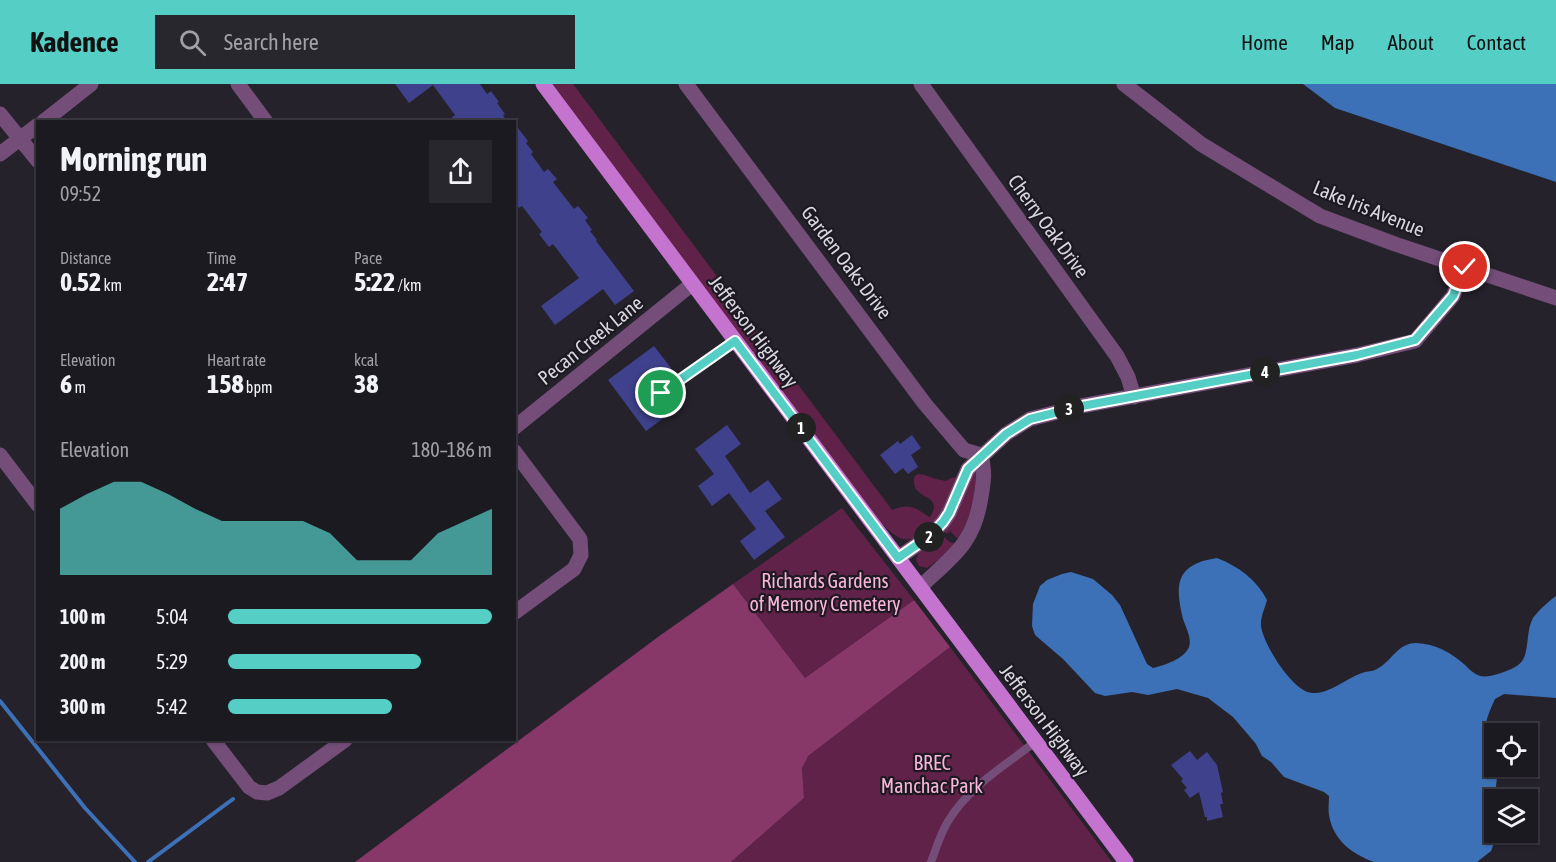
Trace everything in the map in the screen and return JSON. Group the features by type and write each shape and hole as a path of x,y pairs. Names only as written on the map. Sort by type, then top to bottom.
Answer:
{"main road":[{"name":"Jefferson Highway","path":"543,84 1126,862"}],"street":[{"path":"46,120 91,84"},
{"path":"238,84 265,120"},
{"name":"Garden Oaks Drive","path":"686,84 925,404 964,450 981,455"},
{"name":"Cherry Oak Drive","path":"921,84 1117,356 1128,377 1134,397"},
{"name":"Lake Iris Avenue","path":"1124,84 1201,144 1320,216 1395,244 1556,298"},
{"path":"0,114 36,158"},
{"path":"0,154 36,127"},
{"path":"898,558 931,535 943,522 968,469 981,455 1006,434 1030,419 1082,406 1357,355 1415,340 1453,296 1465,267"},
{"name":"Pecan Creek Lane","path":"516,426 692,284"},
{"path":"0,455 36,502"},
{"path":"516,455 580,539 581,555 574,569 516,612"},
{"path":"920,587 963,546 974,525 979,512 985,473 981,455"},
{"path":"214,741 245,783 253,790 262,793 276,791 344,741"}],"lane":[{"path":"661,393 735,341"},
{"path":"930,862 946,824 962,801 981,782 1035,742"}],"green space":[{"path":"551,84 573,84 892,510 912,507 930,517 934,507 933,503 916,489 914,478 919,474 946,481 956,477 946,505 929,528 916,537 903,539 893,534 880,522"},
{"path":"973,469 979,471 972,511 959,540 950,531 947,534 944,531"},
{"name":"Richards Gardens of Memory Cemetery","path":"842,508 914,600 805,678 733,584"},
{"path":"939,537 942,539 944,537 955,544 944,556 927,568 919,566 916,560 919,553"},
{"name":"BREC Manchac Park","path":"950,647 1112,862 731,862 804,798 802,768 807,756"}],"shaded area":[{"path":"733,584 805,678 914,600 950,647 808,756 802,768 804,798 731,862 355,862 658,637"}],"water":[{"path":"1303,84 1556,84 1556,182 1335,108"},
{"path":"1217,558 1246,574 1258,586 1267,600 1261,626 1267,644 1280,666 1296,685 1312,693 1325,691 1364,672 1375,670 1404,646 1416,643 1430,645 1454,656 1480,676 1507,671 1524,658 1533,618 1556,596 1556,698 1504,694 1495,699 1486,723 1484,723 1484,777 1497,777 1496,789 1484,789 1484,843 1494,843 1491,851 1477,862 1374,862 1366,859 1339,839 1331,824 1329,796 1284,777 1271,762 1262,756 1256,744 1233,717 1208,698 1177,689 1148,695 1132,692 1105,696 1095,693 1063,659 1035,635 1032,626 1033,604 1040,586 1047,580 1071,572 1093,579 1112,595 1120,605 1147,664 1153,668 1168,663 1183,655 1190,644 1180,606 1179,585 1186,570 1204,561"}],"building":[{"path":"395,84 480,84 487,94 491,91 499,102 497,103 505,114 503,115 506,120 449,120 455,115 433,85 409,103"},
{"path":"516,126 528,141 526,143 533,152 531,154 544,172 548,169 557,179 553,182 574,209 578,206 588,218 585,220 596,241 634,291 615,305 603,289 555,325 541,306 579,278 553,244 549,247 539,234 542,232 522,206 519,208 516,204"},
{"path":"654,346 671,368 648,385 669,414 646,431 608,380"},
{"path":"727,425 741,444 725,456 750,493 768,480 782,499 765,511 785,537 754,560 740,541 756,529 729,493 712,506 698,486 714,474 695,449"},
{"path":"912,435 921,448 911,455 918,467 908,474 903,468 895,474 880,455 898,441 900,444"},
{"path":"1190,751 1197,760 1207,752 1217,765 1223,792 1221,793 1223,804 1220,804 1223,817 1207,821 1199,792 1190,798 1184,790 1187,788 1181,781 1183,779 1171,765"}],"waterway":[{"path":"0,701 85,808 135,862"},
{"path":"148,862 233,799"}],"route":[{"path":"661,393 735,341 898,558 931,535 943,522 968,469 981,455 1006,434 1030,419 1082,406 1357,355 1415,340 1453,296 1465,267"}]}
